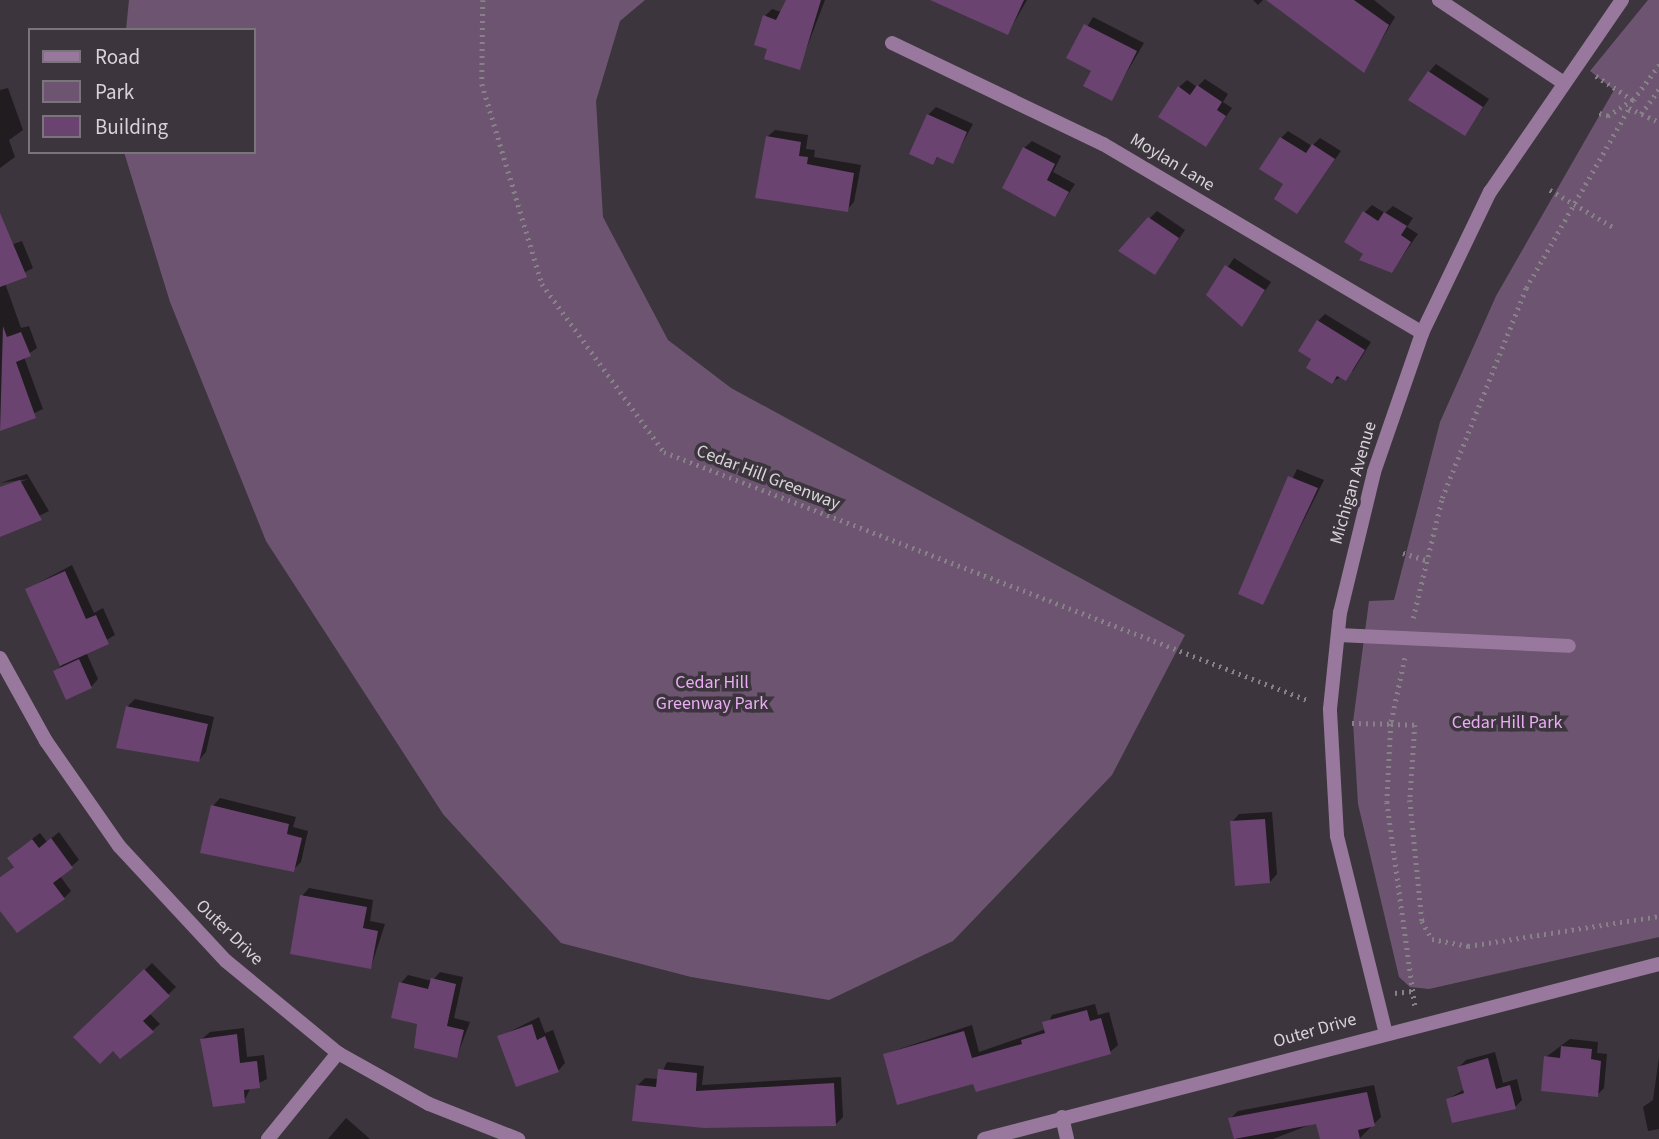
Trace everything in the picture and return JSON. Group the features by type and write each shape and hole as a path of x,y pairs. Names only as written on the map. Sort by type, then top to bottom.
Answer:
{"street":[{"path":"1439,0 1561,81"},
{"name":"Michigan Avenue","path":"1385,1030 1337,836 1330,715 1338,635 1374,472 1422,333 1490,192 1576,59 1622,0"},
{"name":"Moylan Lane","path":"892,43 1102,144 1422,333"},
{"path":"1338,635 1569,646"},
{"name":"Outer Drive","path":"0,658 46,741 119,846 226,961 338,1054 429,1104 518,1139"},
{"name":"Outer Drive","path":"984,1139 1385,1030 1659,964"},
{"path":"268,1139 338,1054"},
{"path":"1062,1117 1066,1139"}],"path":[{"name":"Cedar Hill Greenway","path":"483,0 482,84 542,285 664,452 1330,715 1391,724"},
{"path":"1576,59 1633,100"},
{"path":"1418,1022 1388,813 1391,724 1426,560 1468,426 1526,288 1633,100 1659,65"},
{"path":"1641,114 1659,89"},
{"path":"1597,113 1629,108 1659,122"},
{"path":"1550,190 1615,228"},
{"path":"1403,553 1426,560"},
{"path":"1391,724 1415,725 1410,800 1422,920 1432,939 1468,946 1659,916"}],"green space":[{"name":"Cedar Hill Greenway Park","path":"129,0 645,0 620,21 596,101 603,217 668,340 731,388 1185,635 1112,775 953,941 829,1000 691,977 561,943 443,814 266,541 170,302 125,154 256,154 256,28 126,28"},
{"name":"Cedar Hill Park","path":"1648,0 1659,0 1659,937 1429,989 1410,987 1399,977 1358,804 1353,722 1369,601 1394,600 1440,422 1496,296 1614,90 1590,71"}],"building":[{"path":"786,0 821,0 800,70 764,59 767,49 754,45 763,15 776,20"},
{"path":"930,0 1024,0 1008,35"},
{"path":"1266,0 1354,0 1389,25 1364,73"},
{"path":"1084,24 1137,51 1112,101 1083,86 1091,71 1066,58"},
{"path":"1428,71 1483,107 1465,136 1408,100"},
{"path":"1197,85 1222,102 1217,110 1226,116 1206,147 1158,117 1178,86 1190,95"},
{"path":"927,114 967,132 953,164 937,157 933,165 909,154"},
{"path":"766,136 801,142 799,156 808,157 807,164 854,173 848,212 755,198"},
{"path":"1280,137 1306,153 1312,144 1335,159 1297,214 1274,199 1283,184 1259,169"},
{"path":"1023,147 1055,164 1047,180 1069,192 1055,217 1002,188"},
{"path":"1363,211 1378,221 1384,212 1407,226 1401,235 1411,242 1392,273 1359,260 1363,254 1344,242"},
{"path":"0,213 27,277 0,287"},
{"path":"1148,217 1179,238 1155,275 1118,251"},
{"path":"1225,265 1265,290 1242,327 1206,295"},
{"path":"1317,320 1365,350 1346,381 1337,376 1332,384 1306,368 1311,359 1298,351"},
{"path":"3,326 7,337 21,332 31,356 16,362 36,418 0,431"},
{"path":"1288,476 1318,488 1263,605 1238,594"},
{"path":"20,480 42,520 0,537 0,487"},
{"path":"65,571 86,619 96,615 109,644 60,666 25,589"},
{"path":"79,659 92,688 66,700 53,671"},
{"path":"126,706 208,724 199,762 116,748"},
{"path":"211,805 289,824 287,834 302,838 294,872 200,853"},
{"path":"1265,819 1270,883 1235,886 1230,821"},
{"path":"51,838 73,868 53,883 65,899 17,933 0,911 0,877 14,867 7,858 32,839 39,848"},
{"path":"300,895 367,907 363,928 378,931 371,969 290,954"},
{"path":"144,969 170,996 143,1021 154,1032 120,1059 113,1051 100,1064 73,1037"},
{"path":"431,978 456,984 447,1026 464,1030 457,1058 414,1048 417,1024 391,1018 399,982 428,989"},
{"path":"1087,1010 1090,1021 1101,1018 1111,1054 976,1092 973,1084 897,1105 883,1054 964,1031 972,1058 1022,1044 1021,1040 1045,1033 1042,1022"},
{"path":"532,1024 537,1040 545,1036 559,1072 516,1087 497,1036"},
{"path":"237,1034 240,1063 257,1061 260,1088 244,1090 245,1103 213,1107 200,1039"},
{"path":"1561,1046 1592,1049 1591,1059 1601,1061 1598,1097 1541,1091 1544,1056 1560,1058"},
{"path":"1488,1058 1496,1089 1510,1085 1516,1109 1452,1123 1446,1099 1464,1093 1457,1067"},
{"path":"658,1069 697,1073 696,1091 834,1083 836,1126 704,1128 632,1121 636,1085 656,1087"},
{"path":"1367,1092 1375,1126 1358,1130 1360,1139 1320,1139 1316,1124 1234,1139 1228,1118"}]}
